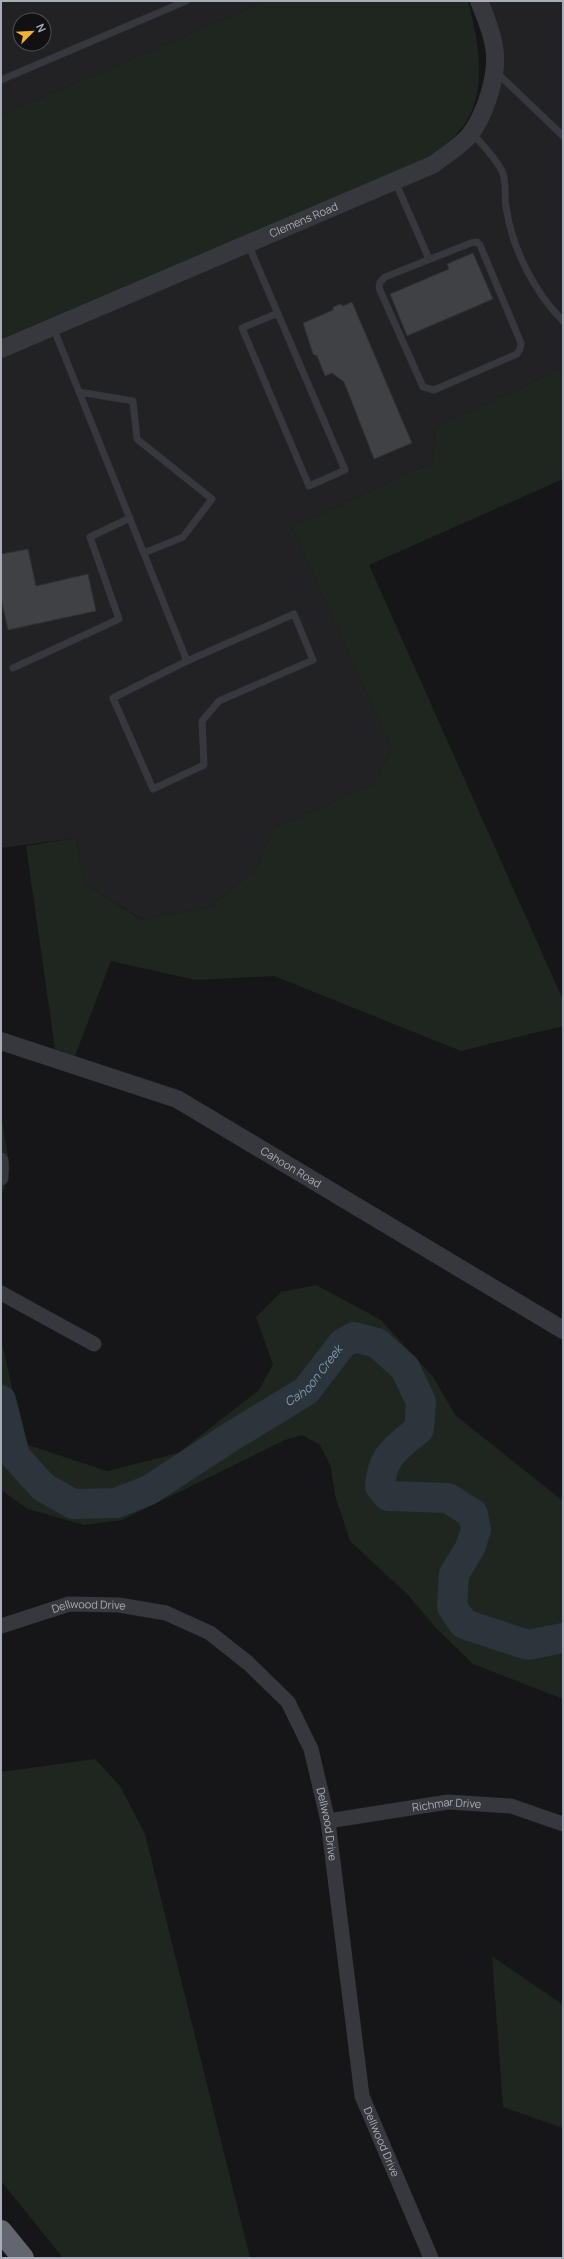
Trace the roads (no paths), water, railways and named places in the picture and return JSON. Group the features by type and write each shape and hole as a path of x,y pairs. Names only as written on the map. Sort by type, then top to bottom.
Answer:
{"highway":[{"path":"1,2231 23,2258"}],"street":[{"name":"Clemens Road","path":"1,349 432,165 454,151 471,132 481,114 492,84 495,49 488,22 479,1"},
{"name":"Cahoon Road","path":"1,1041 177,1099 563,1330"},
{"path":"1,1160 1,1178"},
{"path":"1,1293 94,1344"},
{"name":"Dellwood Drive","path":"1,1626 69,1604 119,1605 166,1613 210,1633 248,1663 288,1702 311,1749 328,1821 362,2096 431,2258"},
{"name":"Richmar Drive","path":"328,1821 448,1802 511,1806 563,1824"}],"lane":[{"path":"1,70 3,79 186,1"},
{"path":"493,70 563,136"},
{"path":"471,132 487,150 502,172 506,207 516,243 532,279 550,308 563,321"},
{"path":"395,181 429,259"},
{"path":"477,242 480,245 521,343 520,350 517,354 434,390 423,387 379,288 380,282 385,277 429,259 477,242"},
{"path":"248,243 278,313 345,470 309,486 242,328 278,313"},
{"path":"53,326 187,662"},
{"path":"79,392 133,401 137,439 212,499 183,537 144,553"},
{"path":"13,668 120,618 90,537 130,518"},
{"path":"294,614 313,660 219,701 202,721 204,765 153,789 113,698 187,662 294,614"}],"waterway":[{"name":"Cahoon Creek","path":"1,1400 15,1456 43,1487 73,1504 116,1503 149,1490 232,1436 306,1391 342,1344 354,1337 377,1343 405,1368 421,1402 419,1429 398,1447 387,1459 381,1475 380,1486 388,1496 448,1498 473,1514 476,1530 470,1548 454,1574 452,1607 464,1624 528,1645 563,1638"}]}
